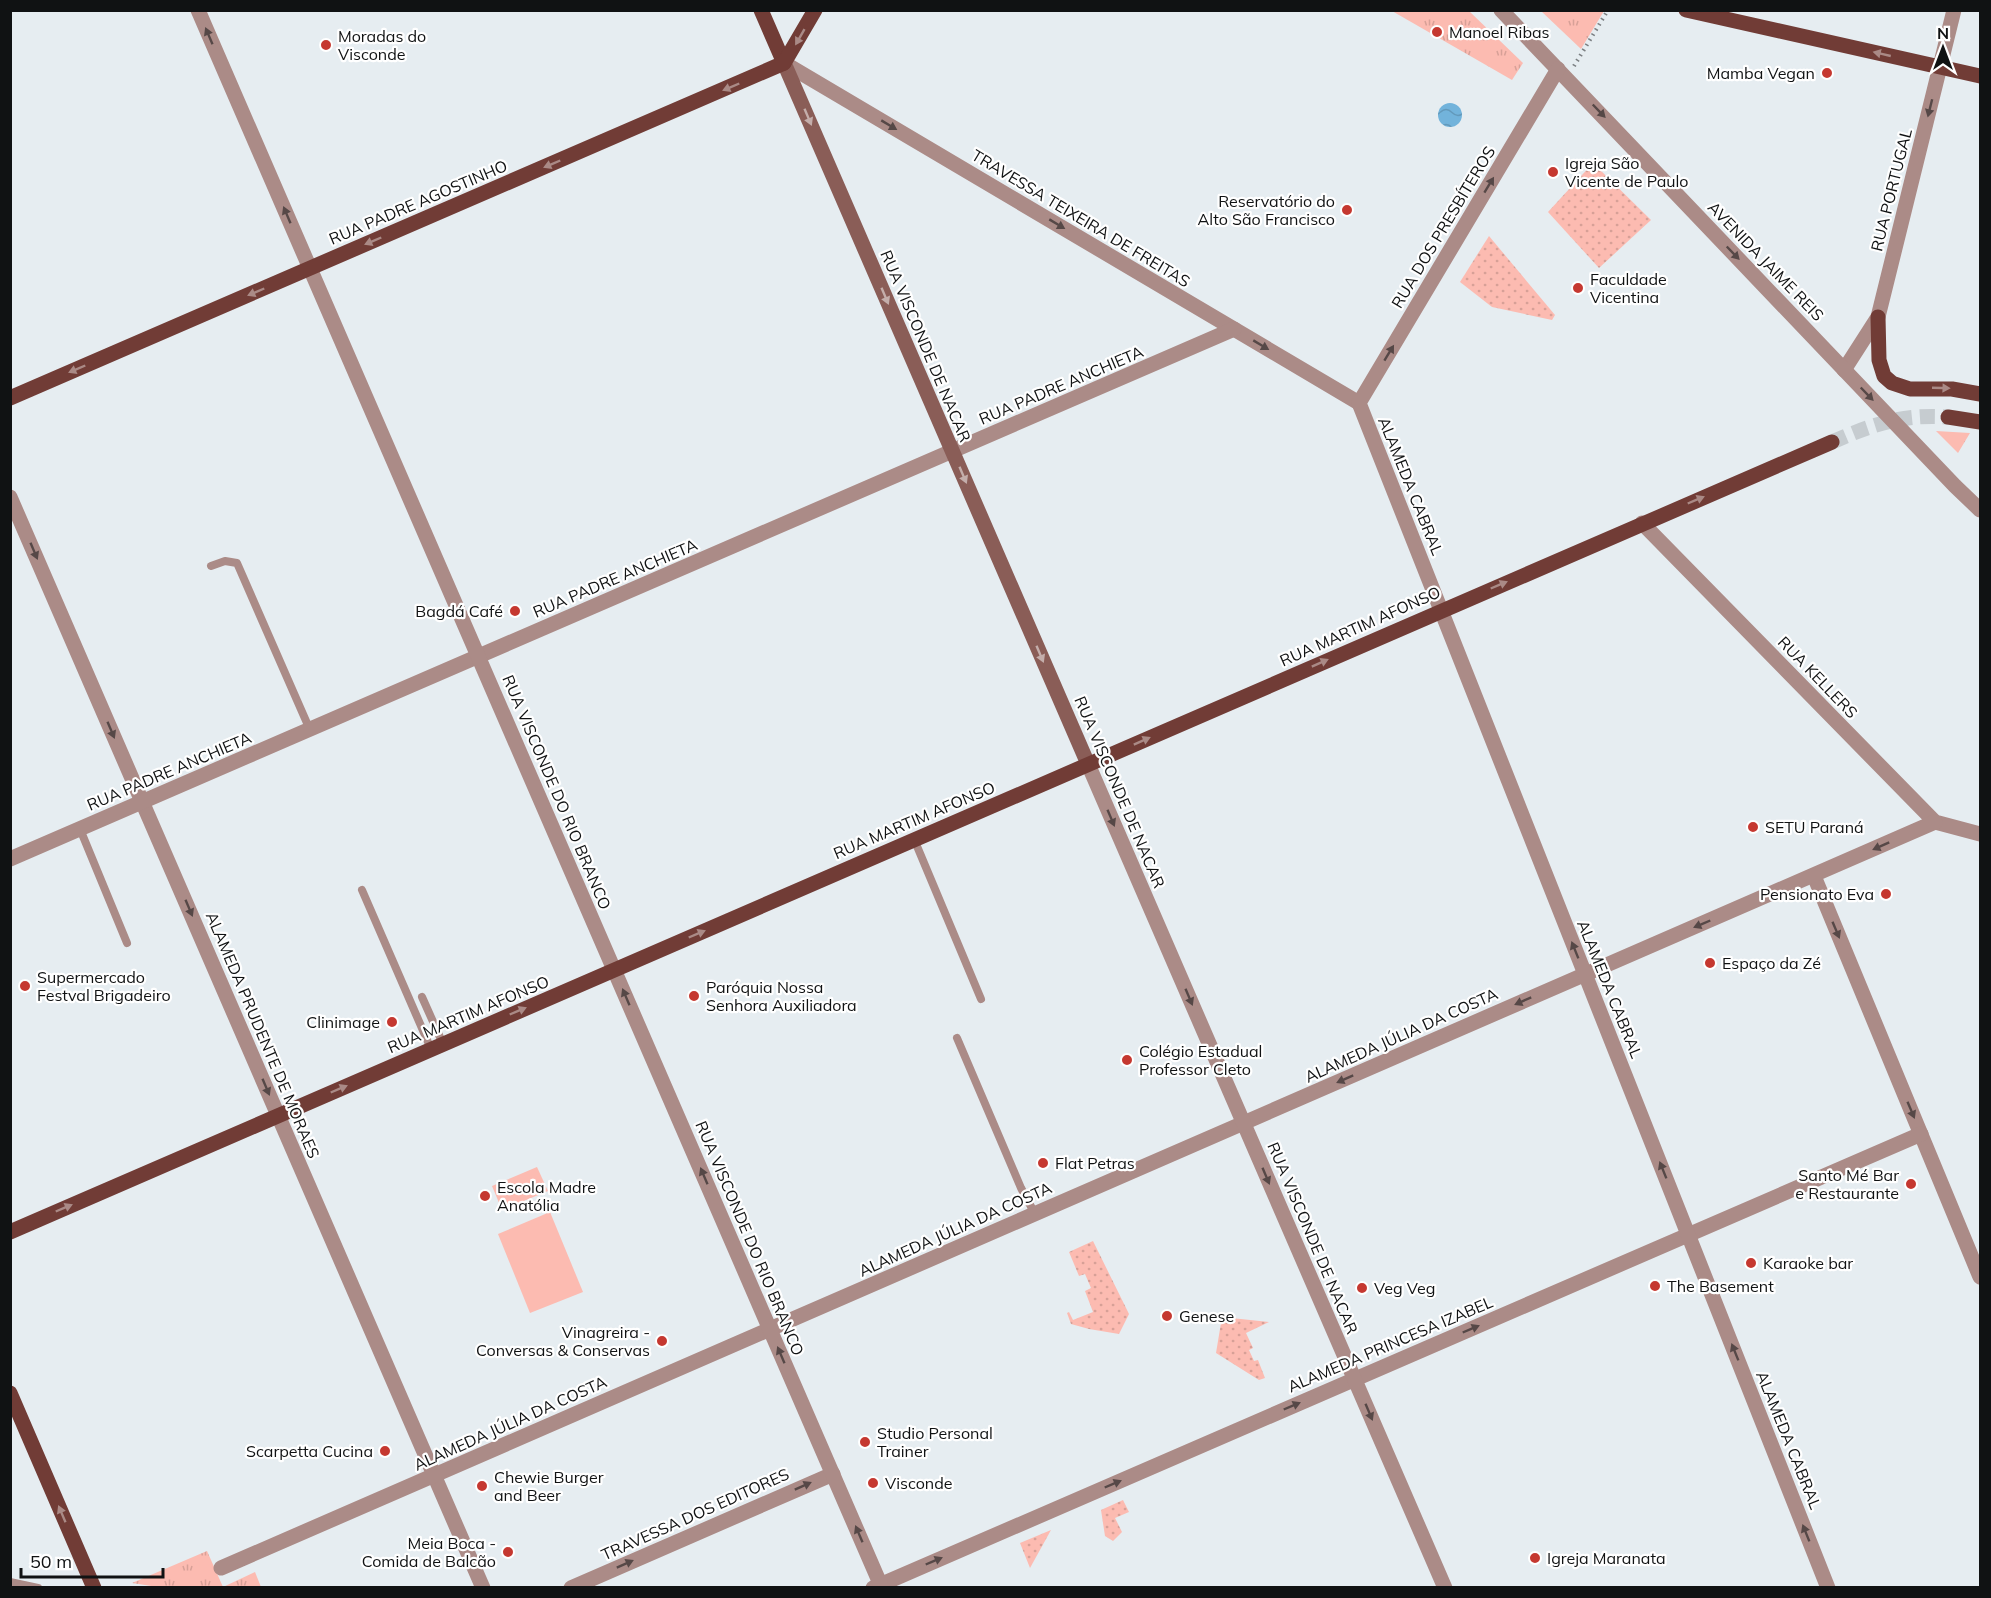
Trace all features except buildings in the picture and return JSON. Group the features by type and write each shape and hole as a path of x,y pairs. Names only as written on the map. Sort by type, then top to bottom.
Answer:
{"main road":[{"name":"RUA VISCONDE DE NACAR","path":"761,10 1088,764"},
{"path":"784,63 815,10"},
{"path":"1686,10 1980,76"},
{"name":"RUA PADRE AGOSTINHO","path":"10,398 784,63"},
{"path":"1878,317 1879,360 1884,376 1892,383 1910,389 1952,389 1980,394"},
{"path":"1948,417 1980,422"},
{"name":"RUA MARTIM AFONSO","path":"10,1232 1832,442"},
{"path":"10,1393 94,1587"}],"street":[{"name":"RUA VISCONDE DO RIO BRANCO","path":"198,10 833,1474 879,1586"},
{"name":"AVENIDA JAIME REIS","path":"1501,10 1980,510"},
{"name":"RUA PORTUGAL","path":"1844,370 1878,317 1954,10"},
{"name":"TRAVESSA TEIXEIRA DE FREITAS","path":"784,63 1359,403"},
{"name":"RUA DOS PRESBÍTEROS","path":"1359,403 1563,73"},
{"name":"RUA PADRE ANCHIETA","path":"10,859 1234,329"},
{"name":"ALAMEDA CABRAL","path":"1359,403 1828,1587"},
{"name":"ALAMEDA PRUDENTE DE MORAES","path":"10,497 483,1587"},
{"name":"RUA KELLERS","path":"1642,523 1935,822"},
{"name":"RUA VISCONDE DE NACAR","path":"1088,764 1445,1587"},
{"path":"1935,822 1980,834"},
{"name":"ALAMEDA JÚLIA DA COSTA","path":"221,1568 1935,822"},
{"path":"1814,876 1980,1277"},
{"name":"ALAMEDA PRINCESA IZABEL","path":"879,1586 1921,1134"},
{"name":"TRAVESSA DOS EDITORES","path":"571,1587 833,1474"}],"lane":[{"path":"212,567 225,561 237,563 310,730"},
{"path":"80,829 127,943"},
{"path":"914,839 981,999"},
{"path":"362,890 437,1047"},
{"path":"422,997 437,1047"},
{"path":"957,1038 1021,1188 1035,1214"},
{"path":"10,1582 38,1587"}],"path":[{"path":"1563,73 1608,10"}],"green space":[{"path":"1392,11 1469,11 1523,63 1512,80"},
{"path":"1541,11 1604,11 1581,49"},
{"path":"1593,163 1651,220 1599,268 1548,212"},
{"path":"1489,236 1555,315 1552,320 1492,307 1460,282"},
{"path":"1936,431 1970,433 1958,453"},
{"path":"537,1167 548,1191 502,1210 492,1186"},
{"path":"550,1212 583,1292 530,1313 498,1234"},
{"path":"1093,1241 1129,1314 1119,1334 1071,1324 1067,1313 1069,1312 1073,1320 1093,1312 1085,1291 1091,1288 1085,1274 1079,1276 1069,1252"},
{"path":"1222,1317 1269,1322 1246,1333 1253,1348 1249,1350 1254,1361 1258,1360 1265,1378 1259,1380 1216,1353"},
{"path":"1123,1500 1129,1512 1115,1518 1122,1532 1113,1541 1105,1536 1101,1510"},
{"path":"1051,1530 1030,1568 1020,1543"},
{"path":"207,1551 223,1587 255,1572 261,1587 164,1588 132,1583"}],"water":[{"path":"1450,103 1458,107 1462,115 1458,123 1450,127 1442,123 1438,115 1442,107"}],"tunnel":[{"path":"1832,442 1888,422 1916,417 1948,417"}],"place":[{"name":"Manoel Ribas","path":"1437,32"},
{"name":"Moradas do Visconde","path":"326,45"},
{"name":"Mamba Vegan","path":"1827,73"},
{"name":"Igreja São Vicente de Paulo","path":"1553,172"},
{"name":"Reservatório do Alto São Francisco","path":"1347,210"},
{"name":"Faculdade Vicentina","path":"1578,288"},
{"name":"Bagdá Café","path":"515,611"},
{"name":"SETU Paraná","path":"1753,827"},
{"name":"Pensionato Eva","path":"1886,894"},
{"name":"Espaço da Zé","path":"1710,963"},
{"name":"Supermercado Festval Brigadeiro","path":"25,986"},
{"name":"Paróquia Nossa Senhora Auxiliadora","path":"694,996"},
{"name":"Clinimage","path":"392,1022"},
{"name":"Colégio Estadual Professor Cleto","path":"1127,1060"},
{"name":"Flat Petras","path":"1043,1163"},
{"name":"Santo Mé Bar e Restaurante","path":"1911,1184"},
{"name":"Escola Madre Anatólia","path":"485,1196"},
{"name":"Karaoke bar","path":"1751,1263"},
{"name":"The Basement","path":"1655,1286"},
{"name":"Veg Veg","path":"1362,1288"},
{"name":"Genese","path":"1167,1316"},
{"name":"Vinagreira - Conversas & Conservas","path":"662,1341"},
{"name":"Studio Personal Trainer","path":"865,1442"},
{"name":"Scarpetta Cucina","path":"385,1451"},
{"name":"Visconde","path":"873,1483"},
{"name":"Chewie Burger and Beer","path":"482,1486"},
{"name":"Meia Boca - Comida de Balcão","path":"508,1552"},
{"name":"Igreja Maranata","path":"1535,1558"}]}
